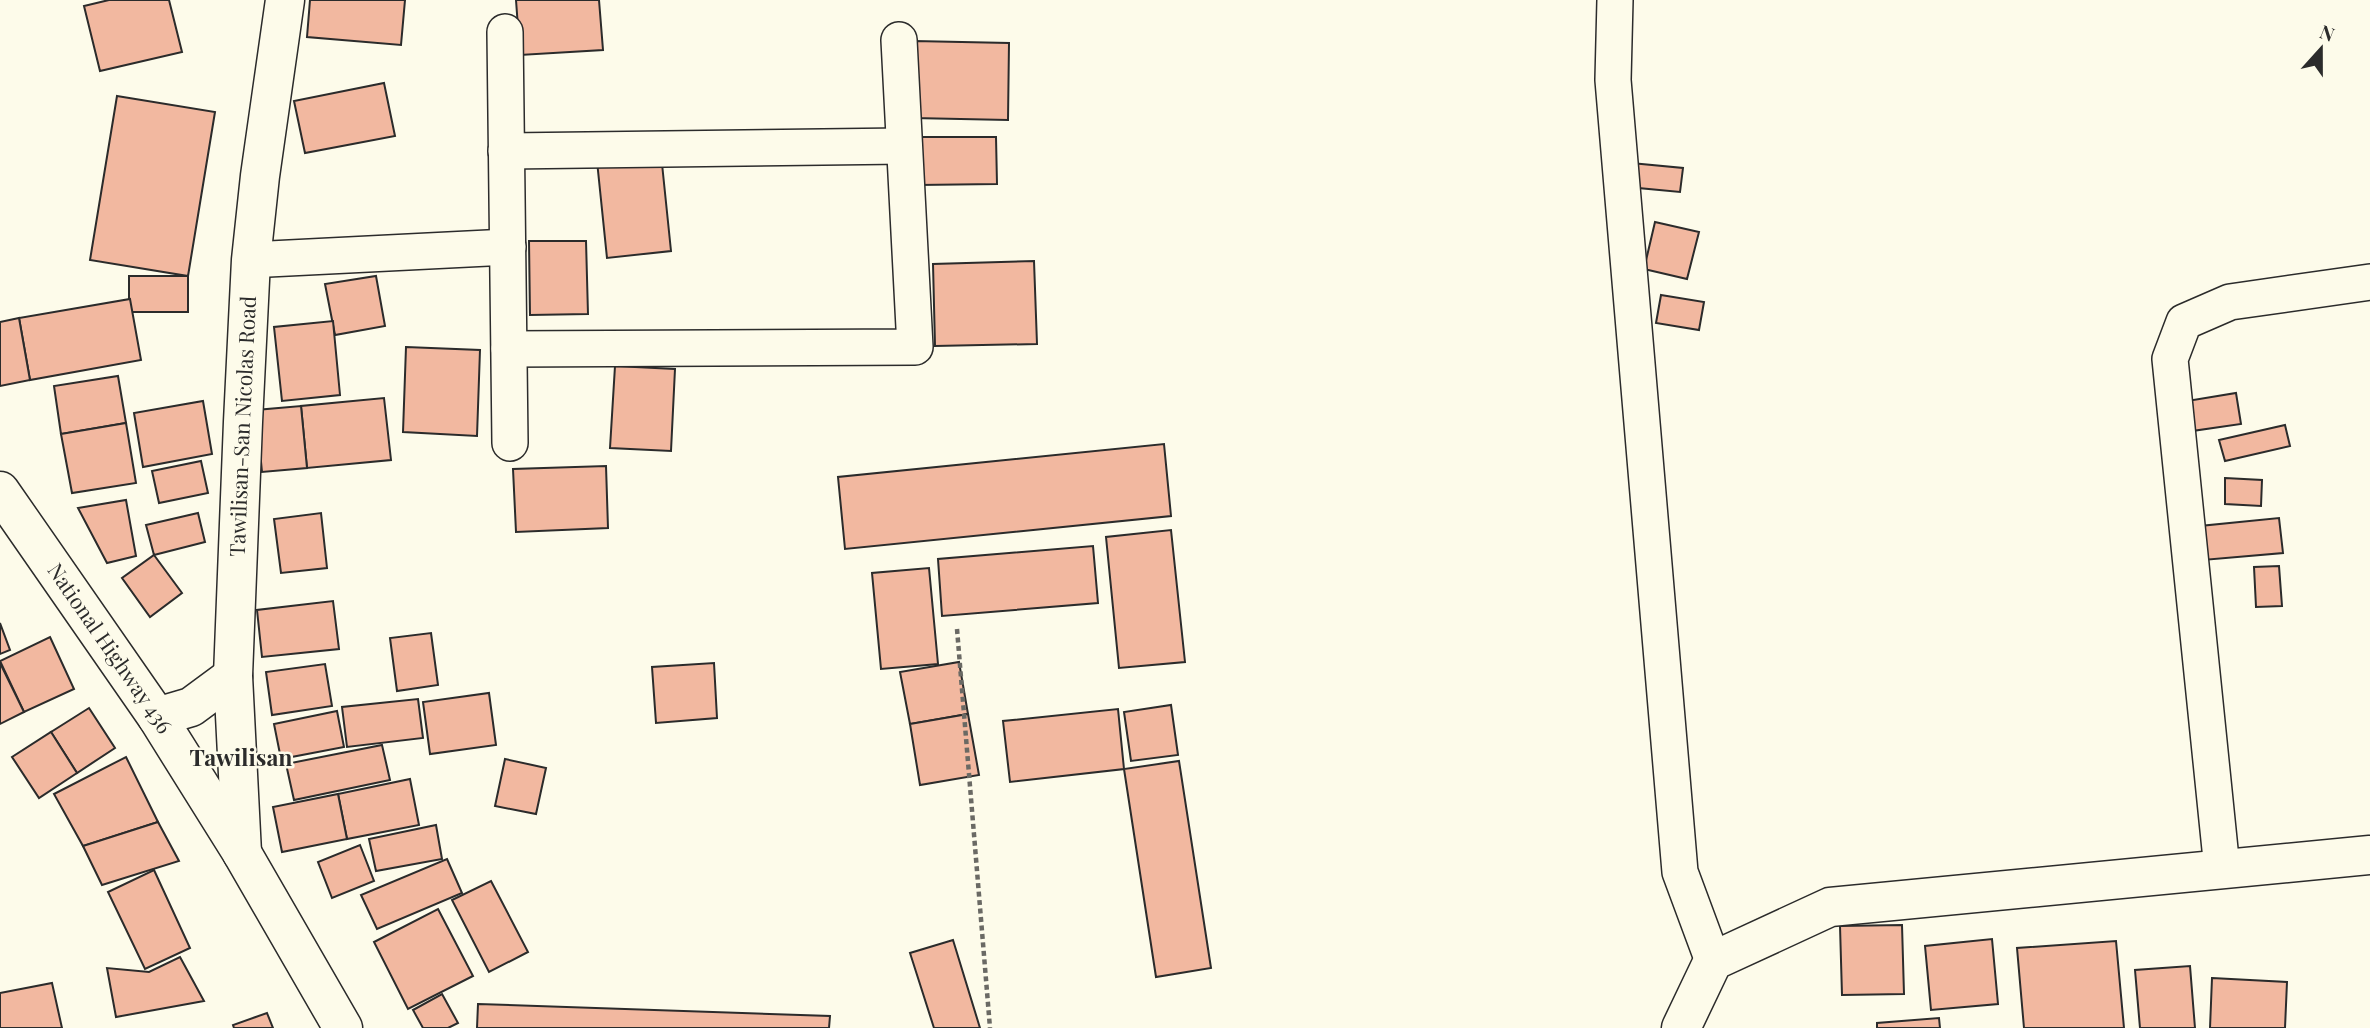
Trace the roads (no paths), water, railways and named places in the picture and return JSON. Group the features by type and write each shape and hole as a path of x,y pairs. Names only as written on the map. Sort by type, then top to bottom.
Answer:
{"main road":[{"name":"Tawilisan-San Nicolas Road","path":"242,853 233,676 251,260 285,0"},
{"name":"National Highway 436","path":"0,491 157,717 242,853 343,1028"},
{"path":"157,717 191,707 233,676"},
{"path":"1681,1028 1713,961 1830,907 2370,855"}],"street":[{"path":"1615,0 1613,80 1680,872 1713,961"},
{"path":"505,32 510,443"},
{"path":"509,349 915,347 899,40"},
{"path":"506,151 904,146"},
{"path":"251,260 508,247"},
{"path":"2222,869 2170,359 2184,322 2230,302 2370,282"}],"district":[{"name":"Tawilisan","path":"241,758"}]}
